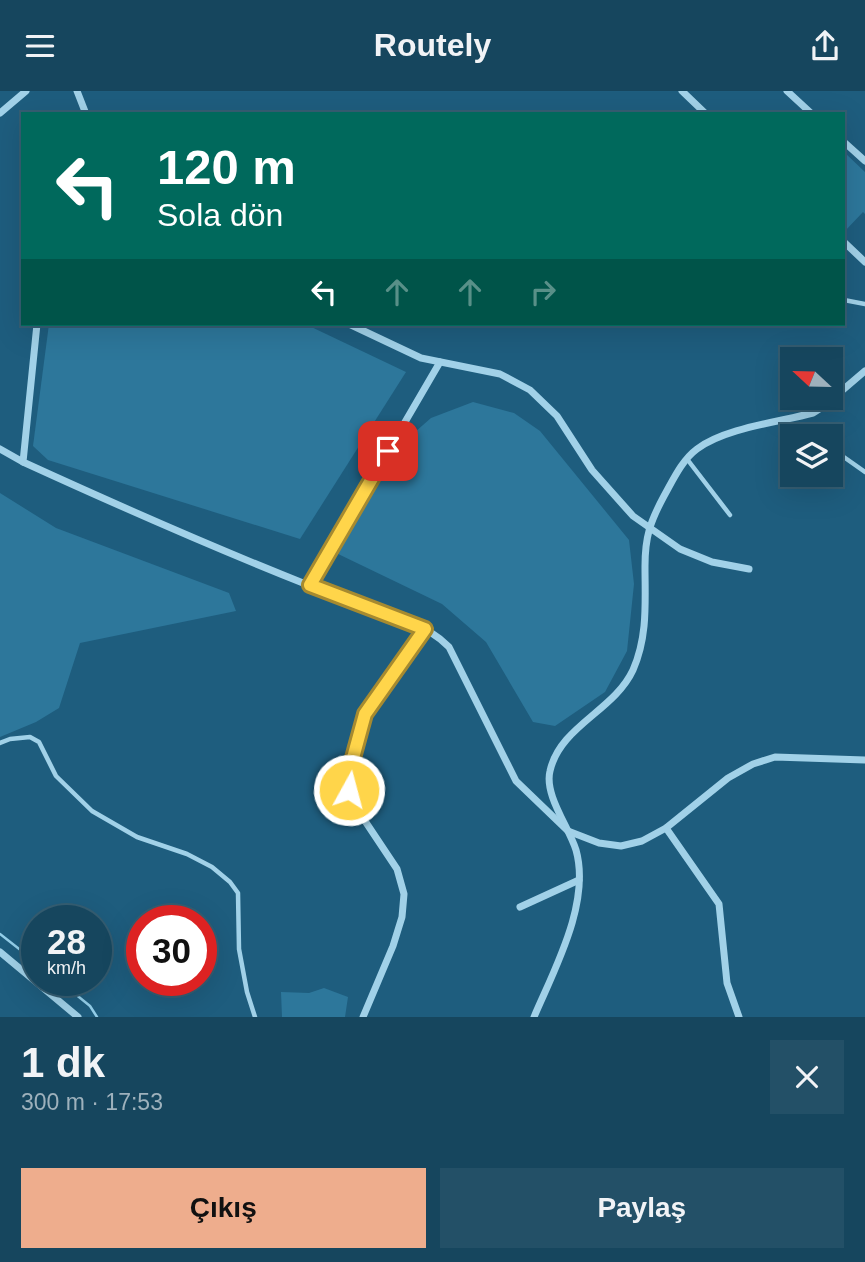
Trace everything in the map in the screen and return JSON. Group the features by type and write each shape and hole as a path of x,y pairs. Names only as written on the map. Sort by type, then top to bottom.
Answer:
{"street":[{"path":"0,113 26,91"},
{"path":"77,91 85,112"},
{"path":"682,91 704,112"},
{"path":"787,91 810,112"},
{"path":"799,112 804,106"},
{"path":"845,143 865,161"},
{"path":"845,243 865,262"},
{"path":"23,462 37,326"},
{"path":"353,326 421,358 500,374 530,390 556,416 592,470 634,516 680,549 712,562 748,569"},
{"path":"310,585 440,362"},
{"path":"534,1017 568,937 579,880 577,852 549,787 549,772 557,753 572,733 617,694 632,672 642,642 646,618 645,545 648,527 687,459 699,448 736,431 813,413 824,407 865,371"},
{"path":"0,449 163,526 435,633 449,647 516,781 568,831 599,843 621,846 642,841 666,828 729,778 775,757 865,760"},
{"path":"363,1017 396,936 402,917 404,894 397,869 353,803 349,790 350,769 368,708 425,629"},
{"path":"666,828 719,904 727,983 739,1017"},
{"path":"520,907 579,880"},
{"path":"0,952 78,1017"}],"lane":[{"path":"845,300 865,304"},
{"path":"843,456 865,472"},
{"path":"687,459 730,515"},
{"path":"0,743 30,737 39,742 57,776 92,811 137,837 187,854 212,867 230,882 239,893 239,949 247,992 256,1017"}],"shaded area":[{"path":"845,153 865,172 865,214 863,212 845,231"},
{"path":"49,326 309,326 406,372 300,539 48,460 33,446"},
{"path":"473,402 514,413 540,431 629,540 634,584 627,651 605,692 555,726 533,722 486,642 442,604 334,552 391,453 431,418"},
{"path":"0,493 56,528 229,593 236,611 80,643 59,708 36,722 0,737"},
{"path":"324,988 348,997 345,1017 282,1017 281,992 309,993"}],"waterway":[{"path":"0,934 21,950"},
{"path":"78,996 90,1006 97,1017"}],"route":[{"path":"349,790 350,769 365,714 425,629 310,585 388,451"}]}
